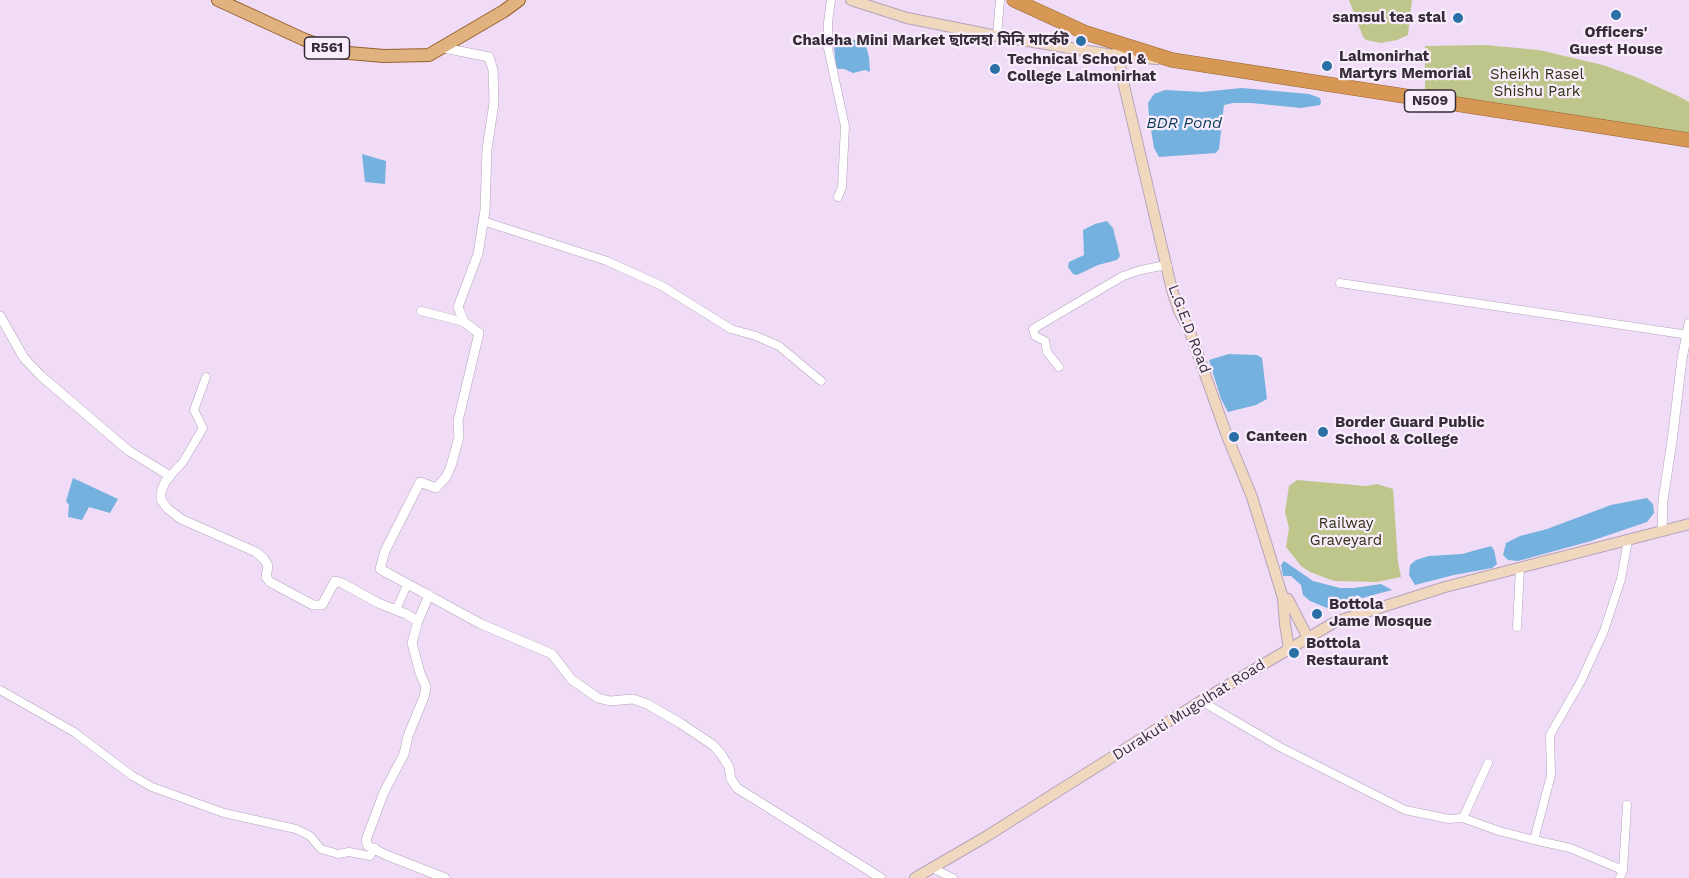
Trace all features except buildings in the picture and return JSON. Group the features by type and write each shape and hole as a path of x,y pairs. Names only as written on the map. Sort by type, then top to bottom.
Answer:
{"highway":[{"name":"N509","path":"1014,0 1118,49 1172,60 1689,140"}],"main road":[{"name":"R561","path":"222,1 303,39 337,52 369,56 411,56 429,55 444,48 519,0"},
{"path":"851,0 907,18 997,36 1118,49"},
{"name":"L.G.E.D Road","path":"1118,49 1130,114 1172,290 1179,311 1189,328 1227,436 1252,497 1283,598"},
{"name":"Durakuti Mugolhat Road","path":"915,878 996,831 1202,701 1335,622 1445,587 1689,525"},
{"path":"1289,649 1283,598 1288,599 1308,638"}],"street":[{"path":"831,0 828,48 845,126 842,187 838,196"},
{"path":"997,36 1000,0"},
{"path":"444,48 489,57 494,70 495,103 488,149 483,222 478,254 465,294 458,307 464,322"},
{"path":"483,222 608,261 662,286 731,329 756,336 778,346 821,381"},
{"path":"1059,367 1047,352 1045,341 1035,336 1033,329 1123,276 1161,266 1168,267"},
{"path":"1340,283 1688,335"},
{"path":"421,311 464,322 479,333 458,421 459,437 451,466 446,477 435,488 420,482 385,551 380,569 489,628 552,654 571,679 598,698 610,701 633,699 647,704 680,723 721,754 729,767 731,779 736,788 881,878"},
{"path":"0,316 24,358 41,376 129,451 170,476"},
{"path":"1662,531 1663,500 1689,323"},
{"path":"206,378 194,410 203,428 183,462 165,482 160,492 161,500 168,509 181,519 256,552 268,566 266,577 270,582 313,605 322,605 335,581 418,621"},
{"path":"1534,840 1551,775 1550,735 1581,681 1604,631 1621,579 1628,540"},
{"path":"1517,627 1520,568"},
{"path":"396,610 407,585"},
{"path":"429,595 412,643 426,687 424,697 408,736 404,754 384,792 366,840 368,846 386,855 445,878"},
{"path":"0,690 74,732 131,775 152,787 224,813 296,829 310,836 321,849 338,854 349,852 370,856 375,849"},
{"path":"1202,701 1280,747 1406,810 1449,819 1463,818 1499,831 1570,848 1622,874 1627,805"},
{"path":"1463,818 1488,763"},
{"path":"933,868 953,878"}],"green space":[{"path":"1349,0 1412,0 1408,35 1381,43 1366,40"},
{"name":"Sheikh Rasel Shishu Park","path":"1485,45 1539,50 1603,65 1678,96 1689,102 1689,140 1425,100 1425,46"},
{"name":"Railway Graveyard","path":"1297,480 1366,486 1377,484 1393,489 1401,577 1376,582 1334,581 1301,566 1286,547 1289,528 1285,512 1289,486"}],"water":[{"path":"849,39 865,42 870,72 865,70 853,73 838,69 836,66 834,46"},
{"name":"BDR Pond","path":"1242,88 1309,94 1320,98 1321,102 1320,105 1301,108 1251,103 1224,105 1219,149 1216,153 1159,157 1154,148 1149,117 1148,103 1154,94 1165,90 1202,92"},
{"path":"362,154 386,161 385,184 365,182"},
{"path":"1107,221 1113,228 1120,256 1117,260 1098,265 1077,275 1073,274 1068,267 1069,262 1084,255 1083,230"},
{"path":"1229,354 1257,355 1262,358 1267,399 1256,405 1228,412 1221,399 1209,360"},
{"path":"73,478 118,499 110,513 89,507 82,520 68,517 69,505 66,501"},
{"path":"1647,498 1653,504 1654,513 1647,522 1591,541 1518,561 1508,560 1503,555 1506,543 1520,536 1547,529 1611,505"},
{"path":"1491,546 1497,564 1492,568 1415,585 1409,575 1410,565 1416,560 1429,556 1462,554"},
{"path":"1284,561 1313,581 1340,588 1381,584 1392,590 1362,598 1357,595 1347,601 1342,610 1332,610 1310,601 1303,595 1301,585 1291,576 1283,576 1281,565"}],"place":[{"name":"Officers' Guest House","path":"1616,15"},
{"name":"samsul tea stal","path":"1458,18"},
{"name":"Chaleha Mini Market ছালেহা মিনি মার্কেট","path":"1081,41"},
{"name":"Lalmonirhat Martyrs Memorial","path":"1327,66"},
{"name":"Technical School & College Lalmonirhat","path":"995,69"},
{"name":"Border Guard Public School & College","path":"1323,432"},
{"name":"Canteen","path":"1234,437"},
{"name":"Bottola Jame Mosque","path":"1317,614"},
{"name":"Bottola Restaurant","path":"1294,653"}]}
